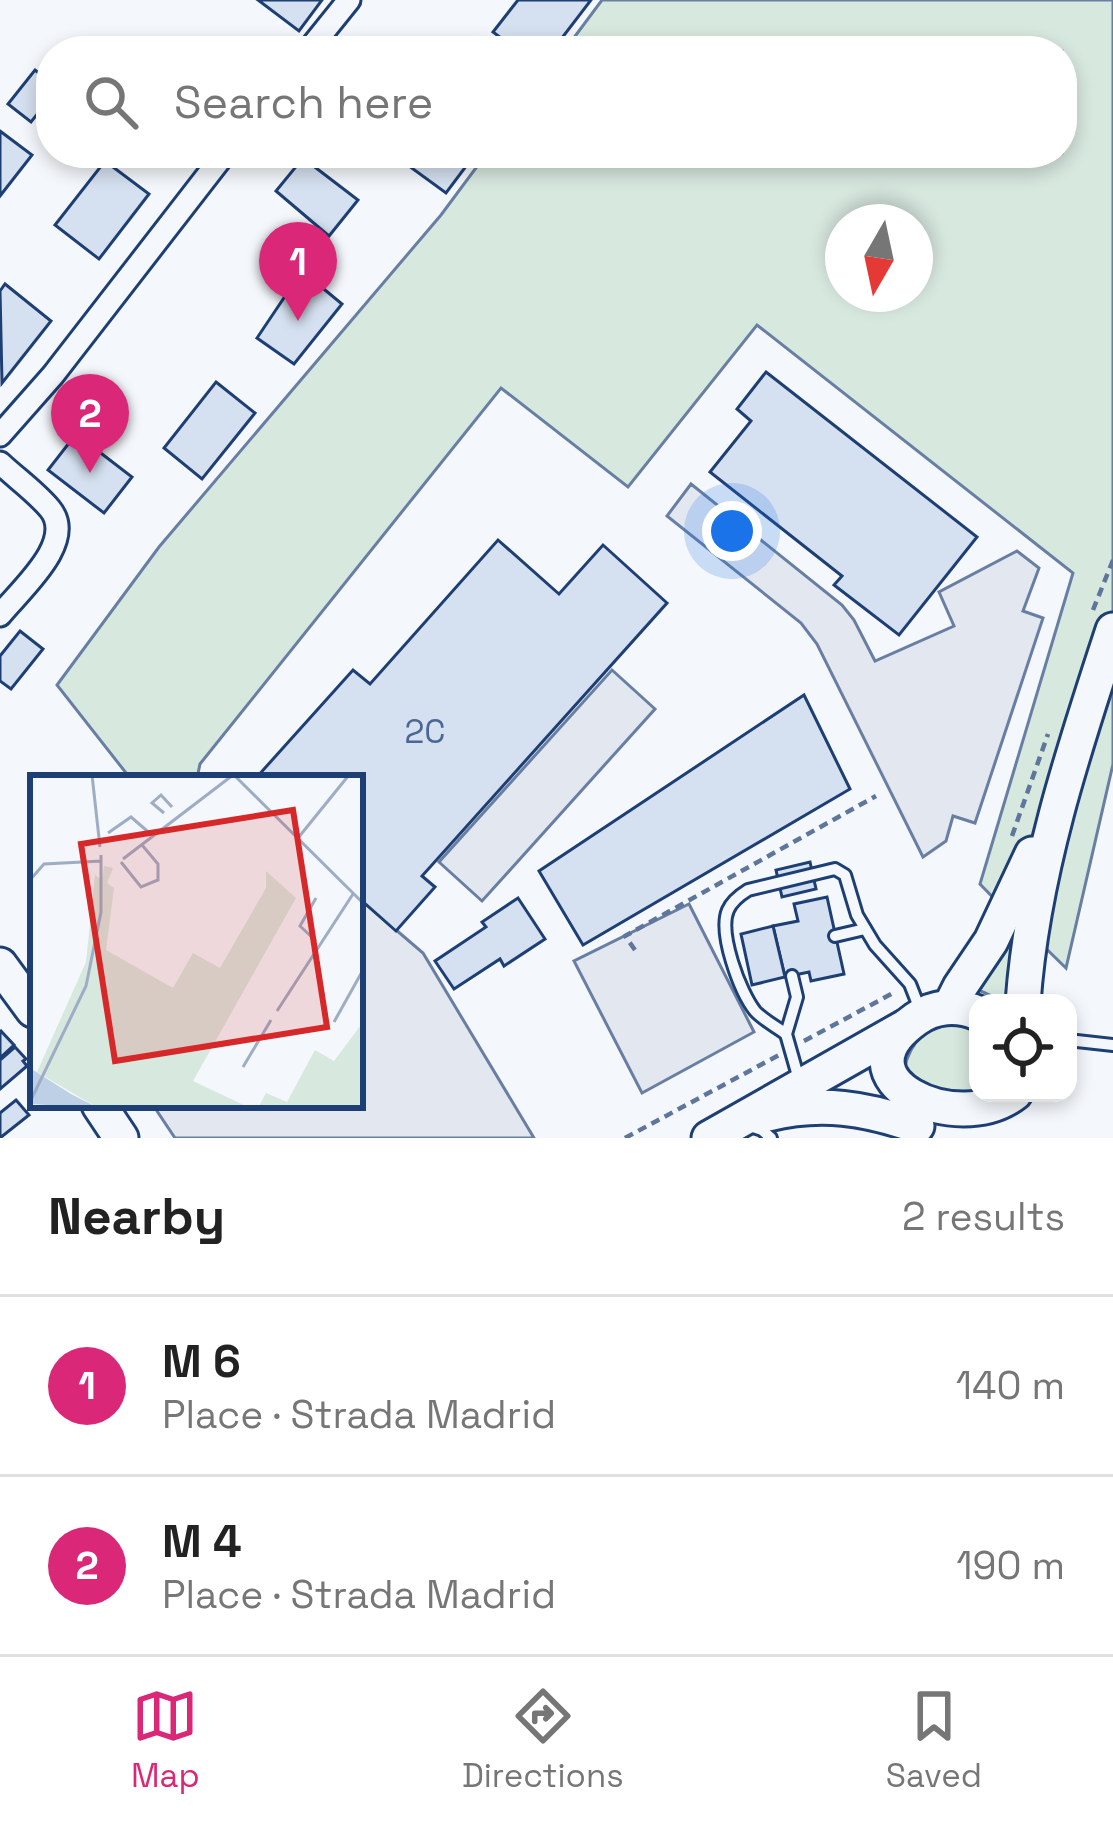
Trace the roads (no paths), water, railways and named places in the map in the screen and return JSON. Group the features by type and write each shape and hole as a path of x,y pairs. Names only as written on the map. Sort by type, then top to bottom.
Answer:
{"main road":[{"path":"1024,994 1032,925 1100,627"},
{"path":"921,1133 892,1097 889,1059 895,1041 960,987 992,941 1066,775"},
{"path":"4,979 30,1007"},
{"path":"723,1130 933,1009"},
{"path":"723,1130 786,1110 833,1106 876,1113 921,1133 952,1137 991,1125 1010,1102"},
{"path":"1016,1102 1021,1136"},
{"path":"101,1108 121,1138"}],"street":[{"path":"320,36 349,0"},
{"path":"3,427 52,375 213,168"},
{"path":"0,463 54,513 58,527 50,555 0,615"}],"lane":[{"path":"801,1085 786,1034 756,1012 734,970 726,913 748,890 836,869 845,875 857,915 874,945 933,1009"},
{"path":"836,936 865,929"},
{"path":"786,1034 797,997 792,976"},
{"path":"1077,1041 1113,1045"},
{"path":"723,1130 762,1130 771,1138"}],"place":[{"name":"M 6","path":"298,321"},
{"name":"M 4","path":"90,473"}]}
